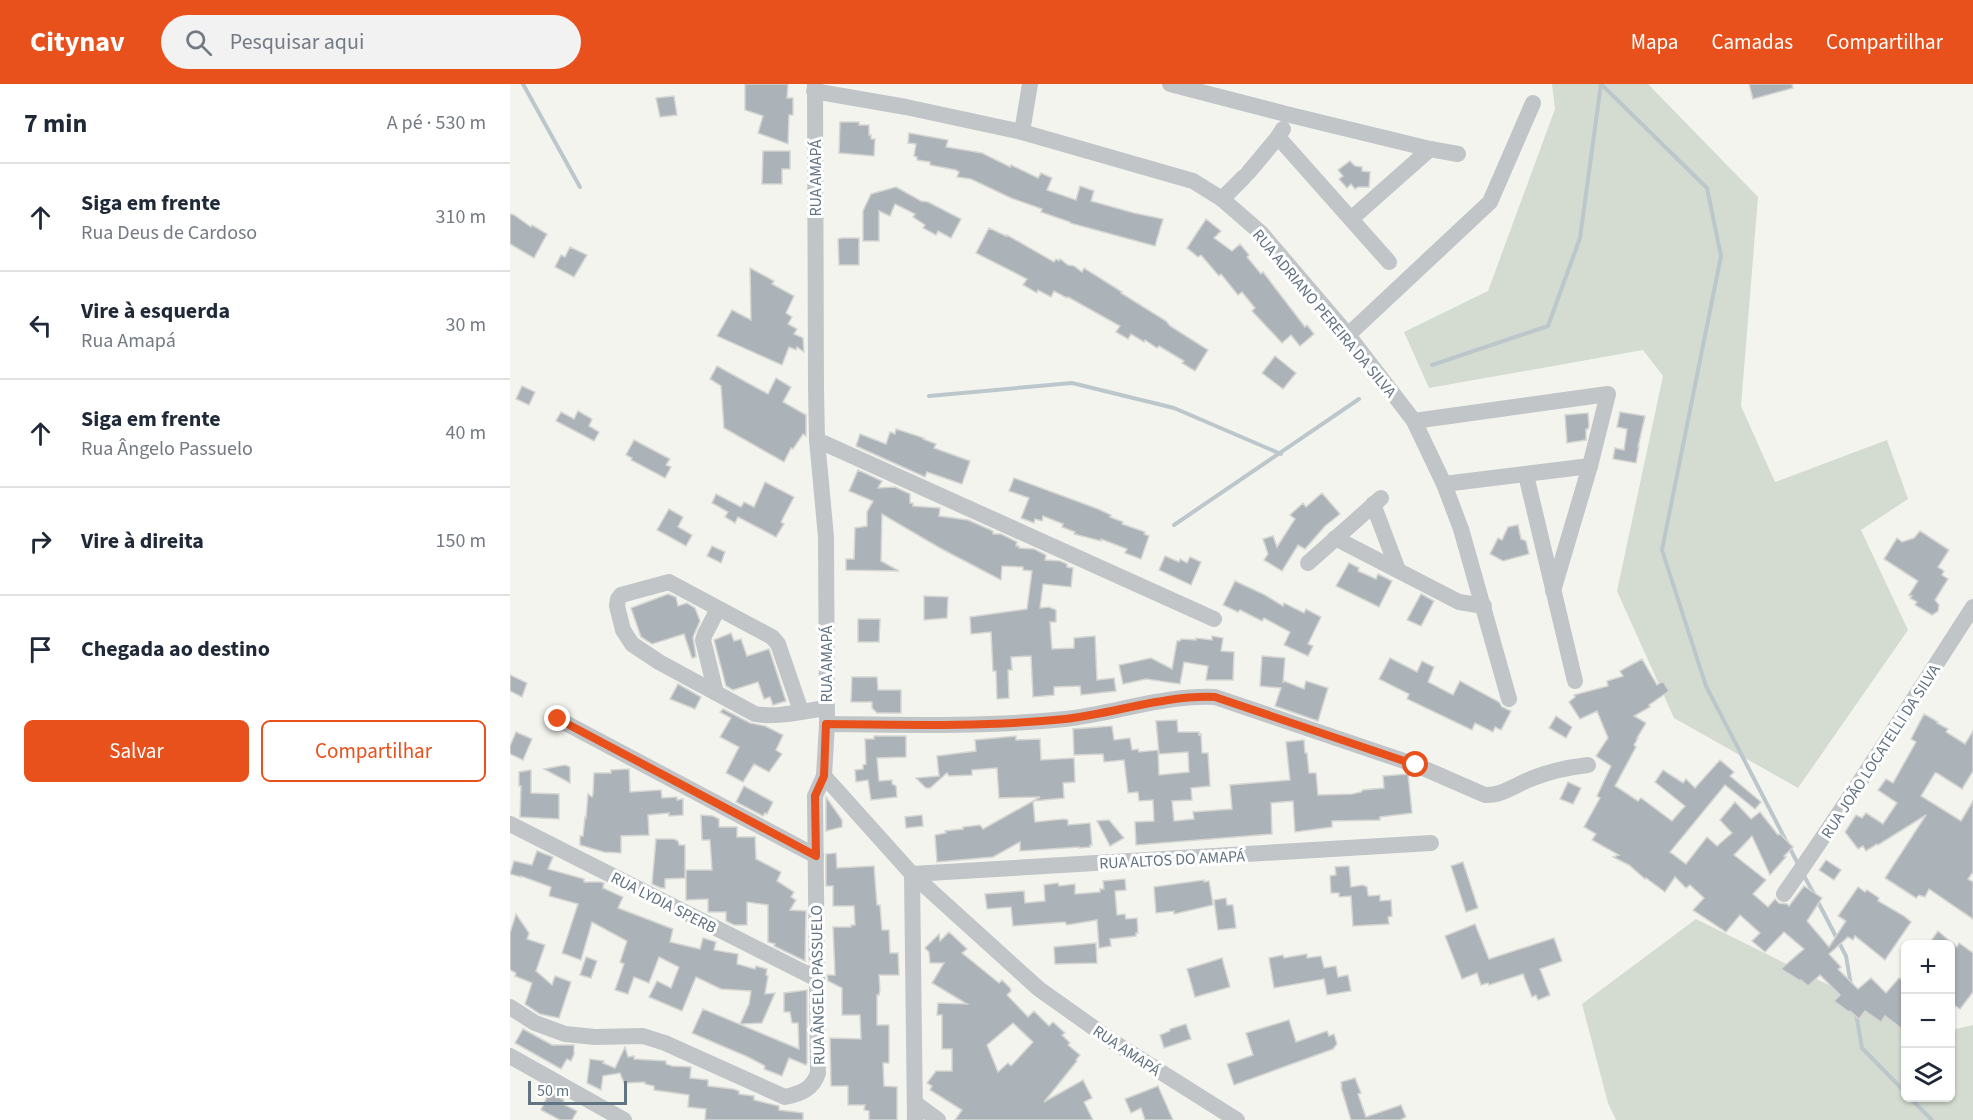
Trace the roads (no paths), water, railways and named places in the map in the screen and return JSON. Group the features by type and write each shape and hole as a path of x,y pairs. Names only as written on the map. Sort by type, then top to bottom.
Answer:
{"street":[{"path":"1022,132 1030,84"},
{"path":"1170,84 1458,154"},
{"name":"RUA ADRIANO PEREIRA DA SILVA","path":"815,88 1022,132 1193,181 1222,199 1261,233 1348,335 1414,422 1444,484 1461,529 1509,699"},
{"name":"RUA AMAPÁ","path":"815,88 817,440 826,537 824,776 912,874 1039,989 1118,1045 1237,1120"},
{"path":"1348,335 1490,202 1533,103"},
{"path":"1222,199 1278,137 1283,129 1286,114"},
{"path":"1278,137 1389,262"},
{"path":"1351,219 1430,149"},
{"path":"1414,422 1608,394 1590,466 1553,591"},
{"path":"817,440 1214,620"},
{"path":"1444,484 1590,466"},
{"path":"1526,475 1575,681"},
{"path":"1308,563 1377,501 1398,570"},
{"path":"1335,538 1459,602 1484,606"},
{"path":"801,711 776,640 669,582 621,595 618,598 617,606 623,630 632,644 659,662 755,714 801,711 826,716 961,726 1043,721 1093,715 1160,700 1190,696 1215,697 1416,765 1485,795 1501,794 1523,782 1563,768 1588,765"},
{"name":"RUA JOÃO LOCATELLI DA SILVA","path":"1784,894 1879,755 1973,607"},
{"path":"717,693 703,640 718,609"},
{"path":"558,719 816,856"},
{"name":"RUA ÂNGELO PASSUELO","path":"510,1007 535,1023 565,1034 595,1037 642,1036 665,1043 785,1097 807,1090 818,1073 815,796 824,776"},
{"name":"RUA LYDIA SPERB","path":"510,824 817,979"},
{"name":"RUA ALTOS DO AMAPÁ","path":"912,874 1431,843"},
{"path":"912,874 915,1112 938,1120"},
{"path":"510,1056 624,1120"}],"waterway":[{"path":"523,84 580,187"},
{"path":"1601,84 1707,188 1721,256 1662,550 1706,686 1798,864"},
{"path":"1432,365 1548,326 1580,238 1601,84"},
{"path":"929,396 1072,383 1174,408 1281,454"},
{"path":"1174,525 1359,399"},
{"path":"1803,874 1814,894"},
{"path":"1817,900 1846,956 1851,985"},
{"path":"1856,1013 1862,1048 1901,1088"},
{"path":"1914,1102 1932,1120"}]}
